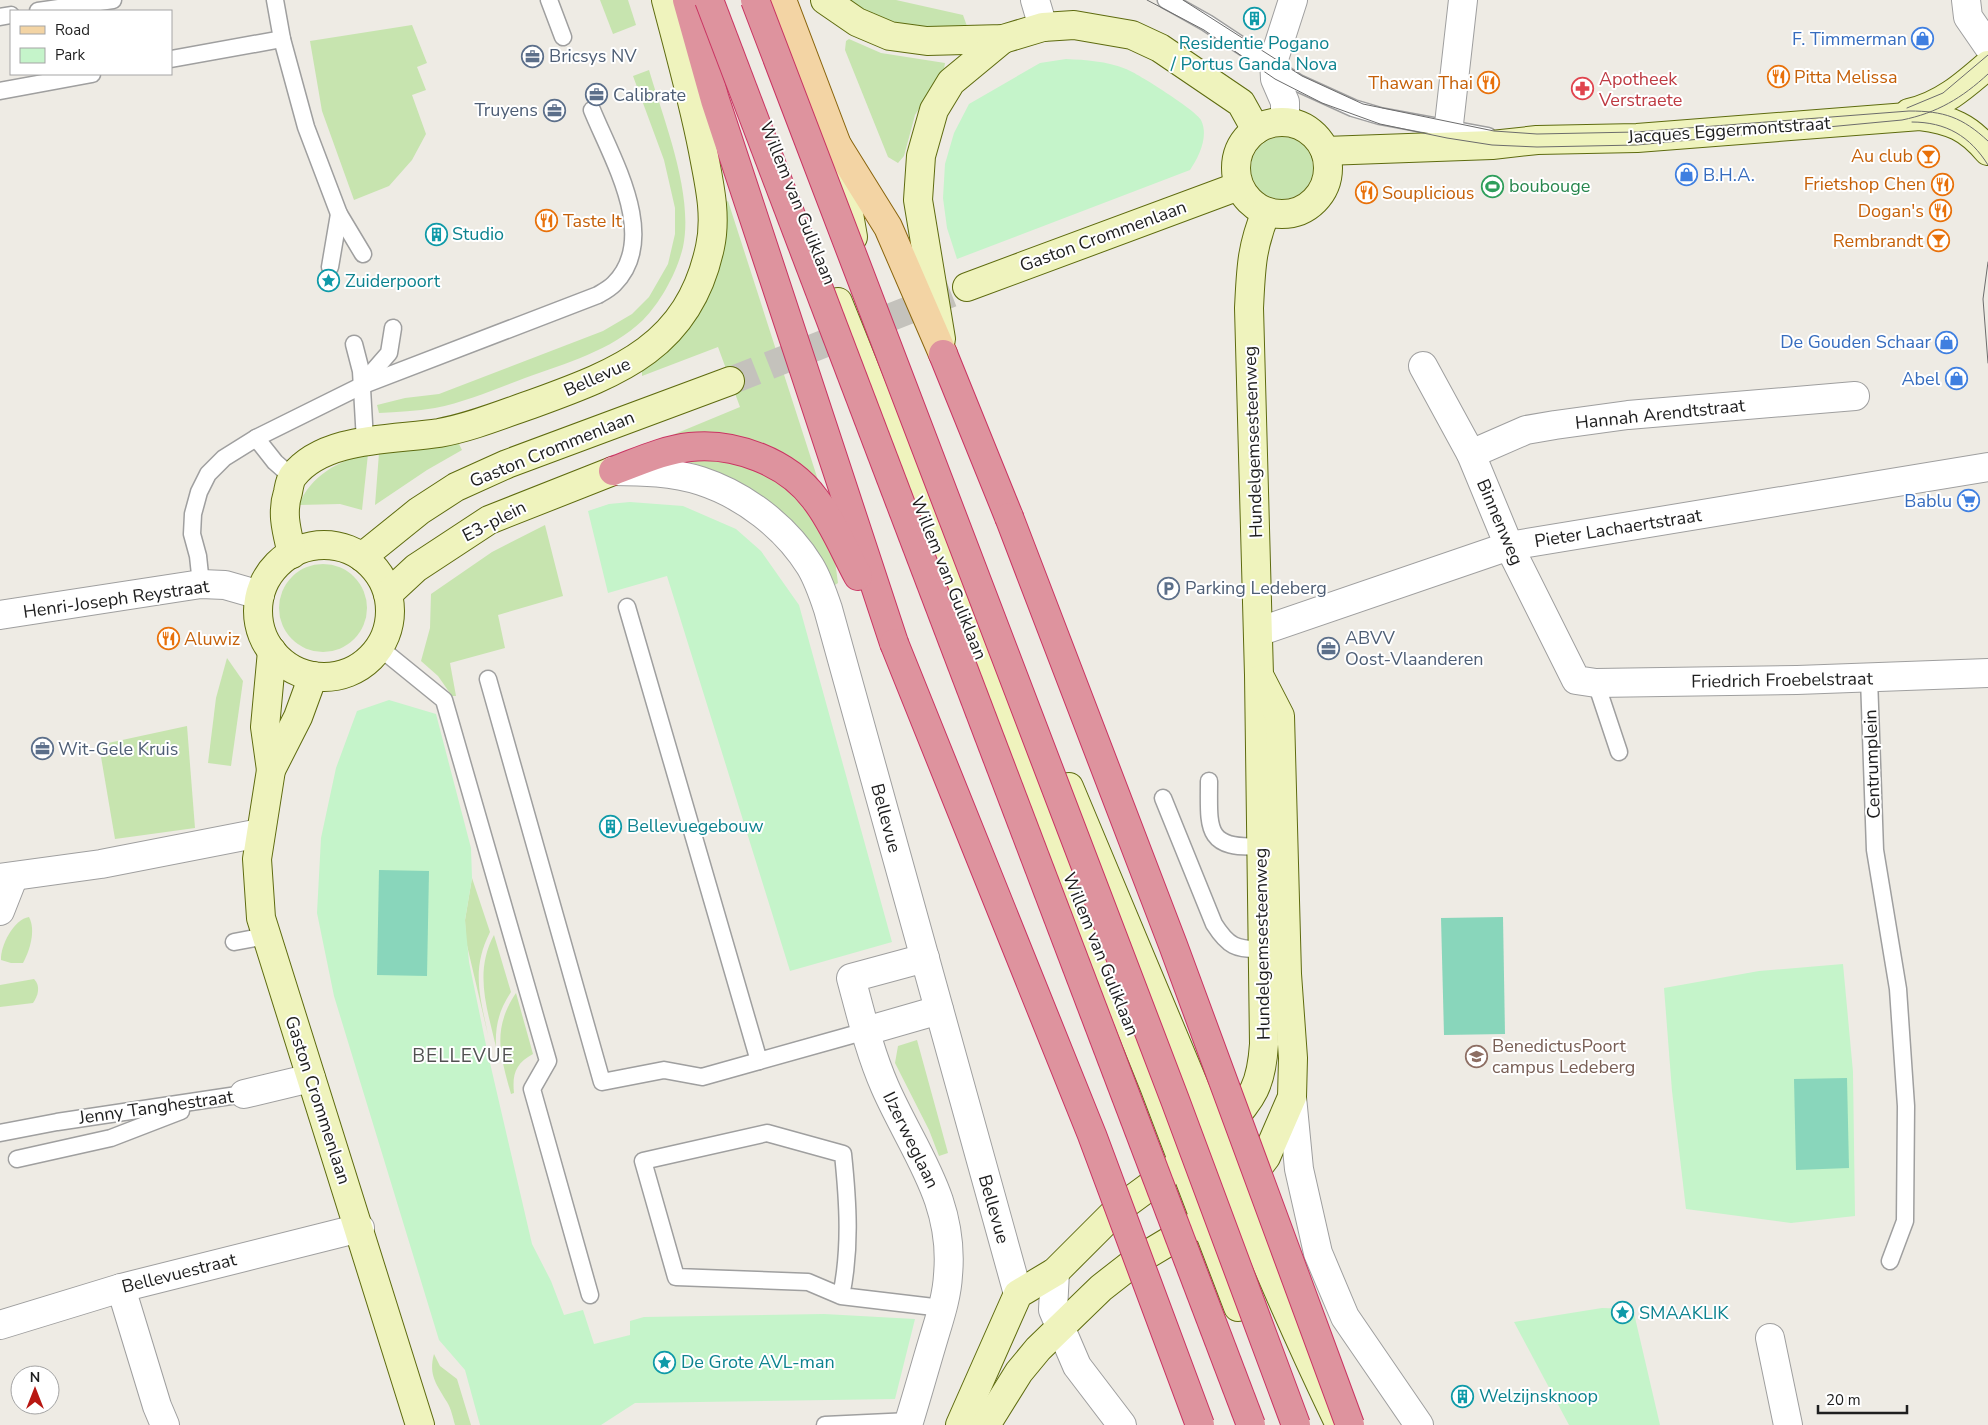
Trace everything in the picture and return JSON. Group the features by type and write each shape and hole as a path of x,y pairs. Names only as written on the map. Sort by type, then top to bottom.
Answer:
{"highway":[{"path":"686,0 715,100 894,643 1092,1136 1200,1425"},
{"path":"708,0 1251,1425"},
{"path":"755,0 1175,1100 1296,1425"},
{"path":"944,354 1009,517 1173,945 1350,1425"},
{"path":"614,471 659,454 690,447 722,447 750,454 775,465 814,496 828,517 894,643"}],"main road":[{"name":"Bellevue","path":"292,477 306,464 333,449 365,440 437,433 466,427 614,372 643,355 680,319 699,286 711,246 712,200 699,134 666,0"},
{"name":"Willem van Guliklaan","path":"708,0 719,8 1183,1162"},
{"name":"Willem van Guliklaan","path":"782,0 837,145 854,246 1042,722 1216,1138"},
{"path":"825,0 857,22 890,36 927,42 1003,38 1043,27 1074,25 1102,28 1132,35 1160,48 1241,104 1256,130"},
{"path":"944,354 918,200 921,156 934,110 951,82 1003,38"},
{"path":"1884,118 1917,111 1939,103 1960,90 1988,65"},
{"name":"Jacques Eggermontstraat","path":"1325,150 1444,137 1492,145 1537,140 1637,138 1920,116 1943,119 1960,125 1988,151"},
{"path":"1285,122 1306,128 1318,138 1325,150 1329,165 1328,179 1317,199 1309,206 1288,214 1266,212 1255,206 1239,186 1235,165 1242,145 1256,130 1265,125 1285,122"},
{"path":"837,145 888,227 944,354"},
{"name":"Gaston Crommenlaan","path":"967,287 1239,186"},
{"name":"Hundelgemsesteenweg","path":"1018,1294 1055,1272 1116,1211 1216,1138 1257,1089 1263,1068 1259,676 1250,308 1252,254 1256,236 1266,212"},
{"name":"Gaston Crommenlaan","path":"362,556 419,511 456,487 506,464 730,380"},
{"name":"E3-plein","path":"388,594 416,568 489,520 614,471"},
{"path":"292,477 283,506 283,516 292,554"},
{"path":"327,545 345,548 362,556 383,579 388,594 391,612 388,631 380,648 370,659 353,670 334,676 313,676 298,672 283,663 264,638 260,624 260,595 273,569 292,554 309,547 327,545"},
{"name":"Gaston Crommenlaan","path":"271,770 265,727 272,651"},
{"name":"Gaston Crommenlaan","path":"313,676 298,717 271,770 256,859 257,886 266,936 360,1228 420,1425"},
{"name":"Hundelgemsesteenweg","path":"986,1425 1019,1372 1038,1349 1101,1288 1133,1263 1205,1220 1237,1194 1266,1157 1292,1097 1293,1058 1287,974 1280,716 1259,676"},
{"path":"1216,1138 1237,1194 1310,1364 1340,1425"},
{"path":"1183,1162 1265,1374 1289,1425"},
{"path":"960,1425 1018,1294"}],"street":[{"path":"1036,0 1043,27"},
{"path":"1285,122 1285,102 1274,68 1274,59 1293,0"},
{"path":"1444,137 1462,0"},
{"path":"1966,0 1968,17 1988,46"},
{"name":"Binnenweg","path":"1423,366 1471,454 1509,546 1586,681"},
{"name":"Hannah Arendtstraat","path":"1471,454 1526,430 1555,425 1628,415 1855,396"},
{"name":"Pieter Lachaertstraat","path":"1258,632 1509,546 1988,466"},
{"name":"Bellevue","path":"614,471 667,474 700,481 729,493 772,522 810,566 828,608 1018,1294"},
{"name":"Henri-Joseph Reystraat","path":"0,615 201,584 225,585 260,595"},
{"name":"Friedrich Froebelstraat","path":"1586,681 1797,680 1988,673"},
{"path":"0,911 7,878 146,864 260,833"},
{"path":"925,958 851,978 866,1031 939,1010"},
{"name":"IJzerweglaan","path":"866,1031 885,1087 927,1167 939,1196 948,1236 948,1275 942,1308 909,1423"},
{"name":"Jenny Tanghestraat","path":"244,1094 311,1078"},
{"name":"Hundelgemsesteenweg","path":"1292,1097 1299,1169 1318,1253 1345,1317 1419,1425"},
{"name":"Bellevuestraat","path":"0,1325 121,1288 360,1228"},
{"path":"1055,1272 1053,1310 1077,1366 1122,1425"},
{"path":"121,1288 156,1406 165,1425"},
{"path":"1770,1338 1788,1425"}],"lane":[{"path":"45,10 112,0"},
{"path":"275,0 282,39 306,127 339,214 363,254"},
{"path":"549,0 564,36"},
{"name":"Jacques Eggermontstraat","path":"1166,0 1207,23 1274,68 1353,108 1444,137"},
{"path":"172,59 282,39"},
{"path":"0,91 87,75"},
{"path":"201,584 198,556 192,534 193,514 199,492 208,474 224,458 256,438 361,386 598,295 614,284 624,270 631,253 634,219 629,201 592,110"},
{"path":"330,266 339,214"},
{"path":"361,386 389,353 393,328"},
{"path":"354,344 361,371 365,440"},
{"path":"256,438 275,462 292,477"},
{"path":"627,607 759,1061"},
{"path":"380,648 444,700 548,1061 532,1089 590,1295"},
{"name":"Centrumplein","path":"1869,678 1875,850 1898,989 1906,1106 1905,1221 1890,1261"},
{"path":"488,680 602,1082 664,1070 702,1077 866,1031"},
{"name":"Binnenweg","path":"1586,681 1619,752"},
{"path":"1208,781 1209,813 1212,830 1216,837 1225,844 1240,848 1260,846 1284,868"},
{"path":"1163,798 1214,924 1222,936 1236,948 1262,949"},
{"path":"234,942 266,936"},
{"name":"Jenny Tanghestraat","path":"0,1133 244,1094"},
{"path":"18,1159 111,1138 213,1099"},
{"path":"841,1296 845,1275 849,1214 843,1154 767,1132 643,1161 676,1277 808,1282 841,1296 942,1308"},
{"path":"825,1425 909,1423"}],"green space":[{"path":"600,0 628,0 636,25 613,34"},
{"path":"841,0 896,0 963,15 968,29 911,33"},
{"path":"412,25 427,63 417,67 426,90 412,95 426,134 412,160 389,186 354,200 322,111 310,41"},
{"path":"849,39 881,53 945,63 944,69 915,115 904,156 898,163 888,157 845,50 846,41"},
{"path":"1066,59 1088,60 1126,69 1154,85 1197,115 1201,120 1204,133 1197,159 1190,170 957,259 947,228 943,198 945,164 954,133 969,104 1040,63"},
{"path":"649,70 676,158 681,181 685,226 683,247 677,266 668,286 650,313 630,331 602,348 481,395 435,408 379,413 377,405 405,398 439,394 603,331 632,314 649,297 668,264 675,234 675,208 664,160 633,76"},
{"path":"1282,137 1294,139 1304,146 1311,156 1313,168 1311,180 1304,190 1294,197 1282,199 1270,197 1260,190 1253,180 1251,168 1253,156 1260,146 1270,139"},
{"path":"728,201 818,480 814,481 770,448 746,439 721,435 670,436 740,407 718,347 642,376 642,369 724,203"},
{"path":"457,440 462,450 427,470 375,505 379,453"},
{"path":"368,454 362,510 340,504 299,505 310,486 327,471 347,460"},
{"path":"705,456 738,462 781,483 817,517 835,561 838,583 835,585 808,542 773,506 754,491 732,479 684,461"},
{"path":"630,502 683,506 736,529 761,551 799,605 892,942 790,971 667,576 608,593 588,511 609,504"},
{"path":"545,525 563,596 498,615 505,648 450,663 456,696 452,696 438,676 421,661 430,628 431,594 492,552"},
{"path":"314,564 332,564 348,571 360,583 367,599 367,617 360,633 348,645 332,652 314,652 298,645 286,633 279,617 279,599 286,583 298,571"},
{"path":"227,658 243,681 231,766 208,763 216,698"},
{"path":"389,700 436,714 471,848 472,878 465,920 469,962 487,1050 532,1244 551,1281 564,1315 583,1310 594,1344 630,1335 630,1321 644,1317 824,1314 915,1319 895,1399 635,1403 601,1425 480,1425 465,1370 439,1340 334,996 317,913 321,838 336,768 357,711"},
{"path":"187,726 195,828 115,839 99,745"},
{"path":"379,870 429,871 427,976 377,975"},
{"path":"472,878 490,932 484,946 479,971 480,995 488,1035 466,941 465,920"},
{"path":"29,917 32,934 28,952 23,963 11,963 1,960 5,941 9,934 18,923"},
{"path":"1503,917 1505,1034 1444,1035 1441,918"},
{"path":"494,935 511,992 503,1005 499,1018 496,1032 496,1047 486,1004 483,976 488,949"},
{"path":"1843,964 1853,1072 1855,1216 1791,1223 1686,1209 1672,1091 1664,988 1759,971"},
{"path":"34,979 38,985 38,991 33,1003 0,1007 0,985"},
{"path":"516,993 533,1054 527,1057 516,1070 514,1093 511,1094 501,1054 500,1042 504,1018 508,1006"},
{"path":"917,1040 948,1153 939,1156 929,1130 895,1063 898,1046"},
{"path":"1847,1078 1849,1168 1796,1170 1794,1079"},
{"path":"1602,1308 1633,1309 1660,1425 1569,1425 1514,1322"},
{"path":"434,1354 440,1366 457,1379 471,1425 455,1425 450,1407 434,1380 432,1361"}],"tunnel":[{"path":"730,381 967,287"}],"tram line":[{"path":"1147,0 1204,30 1275,79 1322,103 1380,124 1492,145 1537,147 1637,145 1902,120 1938,109 1959,97 1988,74"},
{"path":"1183,0 1302,76 1363,104 1494,131 1537,134 1636,132 1921,111 1943,114 1961,121 1988,141"},
{"path":"1907,108 1943,93 1988,55"},
{"path":"1912,122 1936,125 1956,133 1973,146 1988,165"},
{"path":"1988,262 1983,299 1988,363"}],"place":[{"name":"Residentie Pogano / Portus Ganda Nova","path":"1254,18"},
{"name":"F. Timmerman","path":"1923,39"},
{"name":"Bricsys NV","path":"533,56"},
{"name":"Pitta Melissa","path":"1778,77"},
{"name":"Thawan Thai","path":"1489,83"},
{"name":"Apotheek Verstraete","path":"1583,89"},
{"name":"Calibrate","path":"597,95"},
{"name":"Truyens","path":"554,110"},
{"name":"Au club","path":"1929,156"},
{"name":"B.H.A.","path":"1687,175"},
{"name":"Frietshop Chen","path":"1942,184"},
{"name":"boubouge","path":"1493,186"},
{"name":"Souplicious","path":"1366,193"},
{"name":"Dogan's","path":"1940,211"},
{"name":"Taste It","path":"547,221"},
{"name":"Studio","path":"436,234"},
{"name":"Rembrandt","path":"1939,241"},
{"name":"Zuiderpoort","path":"329,281"},
{"name":"De Gouden Schaar","path":"1947,342"},
{"name":"Abel","path":"1956,379"},
{"name":"Bablu","path":"1968,501"},
{"name":"Parking Ledeberg","path":"1169,588"},
{"name":"Aluwiz","path":"168,639"},
{"name":"ABVV Oost-Vlaanderen","path":"1329,648"},
{"name":"Wit-Gele Kruis","path":"42,749"},
{"name":"Bellevuegebouw","path":"611,826"},
{"name":"BenedictusPoort campus Ledeberg","path":"1476,1056"},
{"name":"SMAAKLIK","path":"1623,1313"},
{"name":"De Grote AVL-man","path":"665,1362"},
{"name":"Welzijnsknoop","path":"1463,1396"}],"district":[{"name":"BELLEVUE","path":"463,1055"}]}
